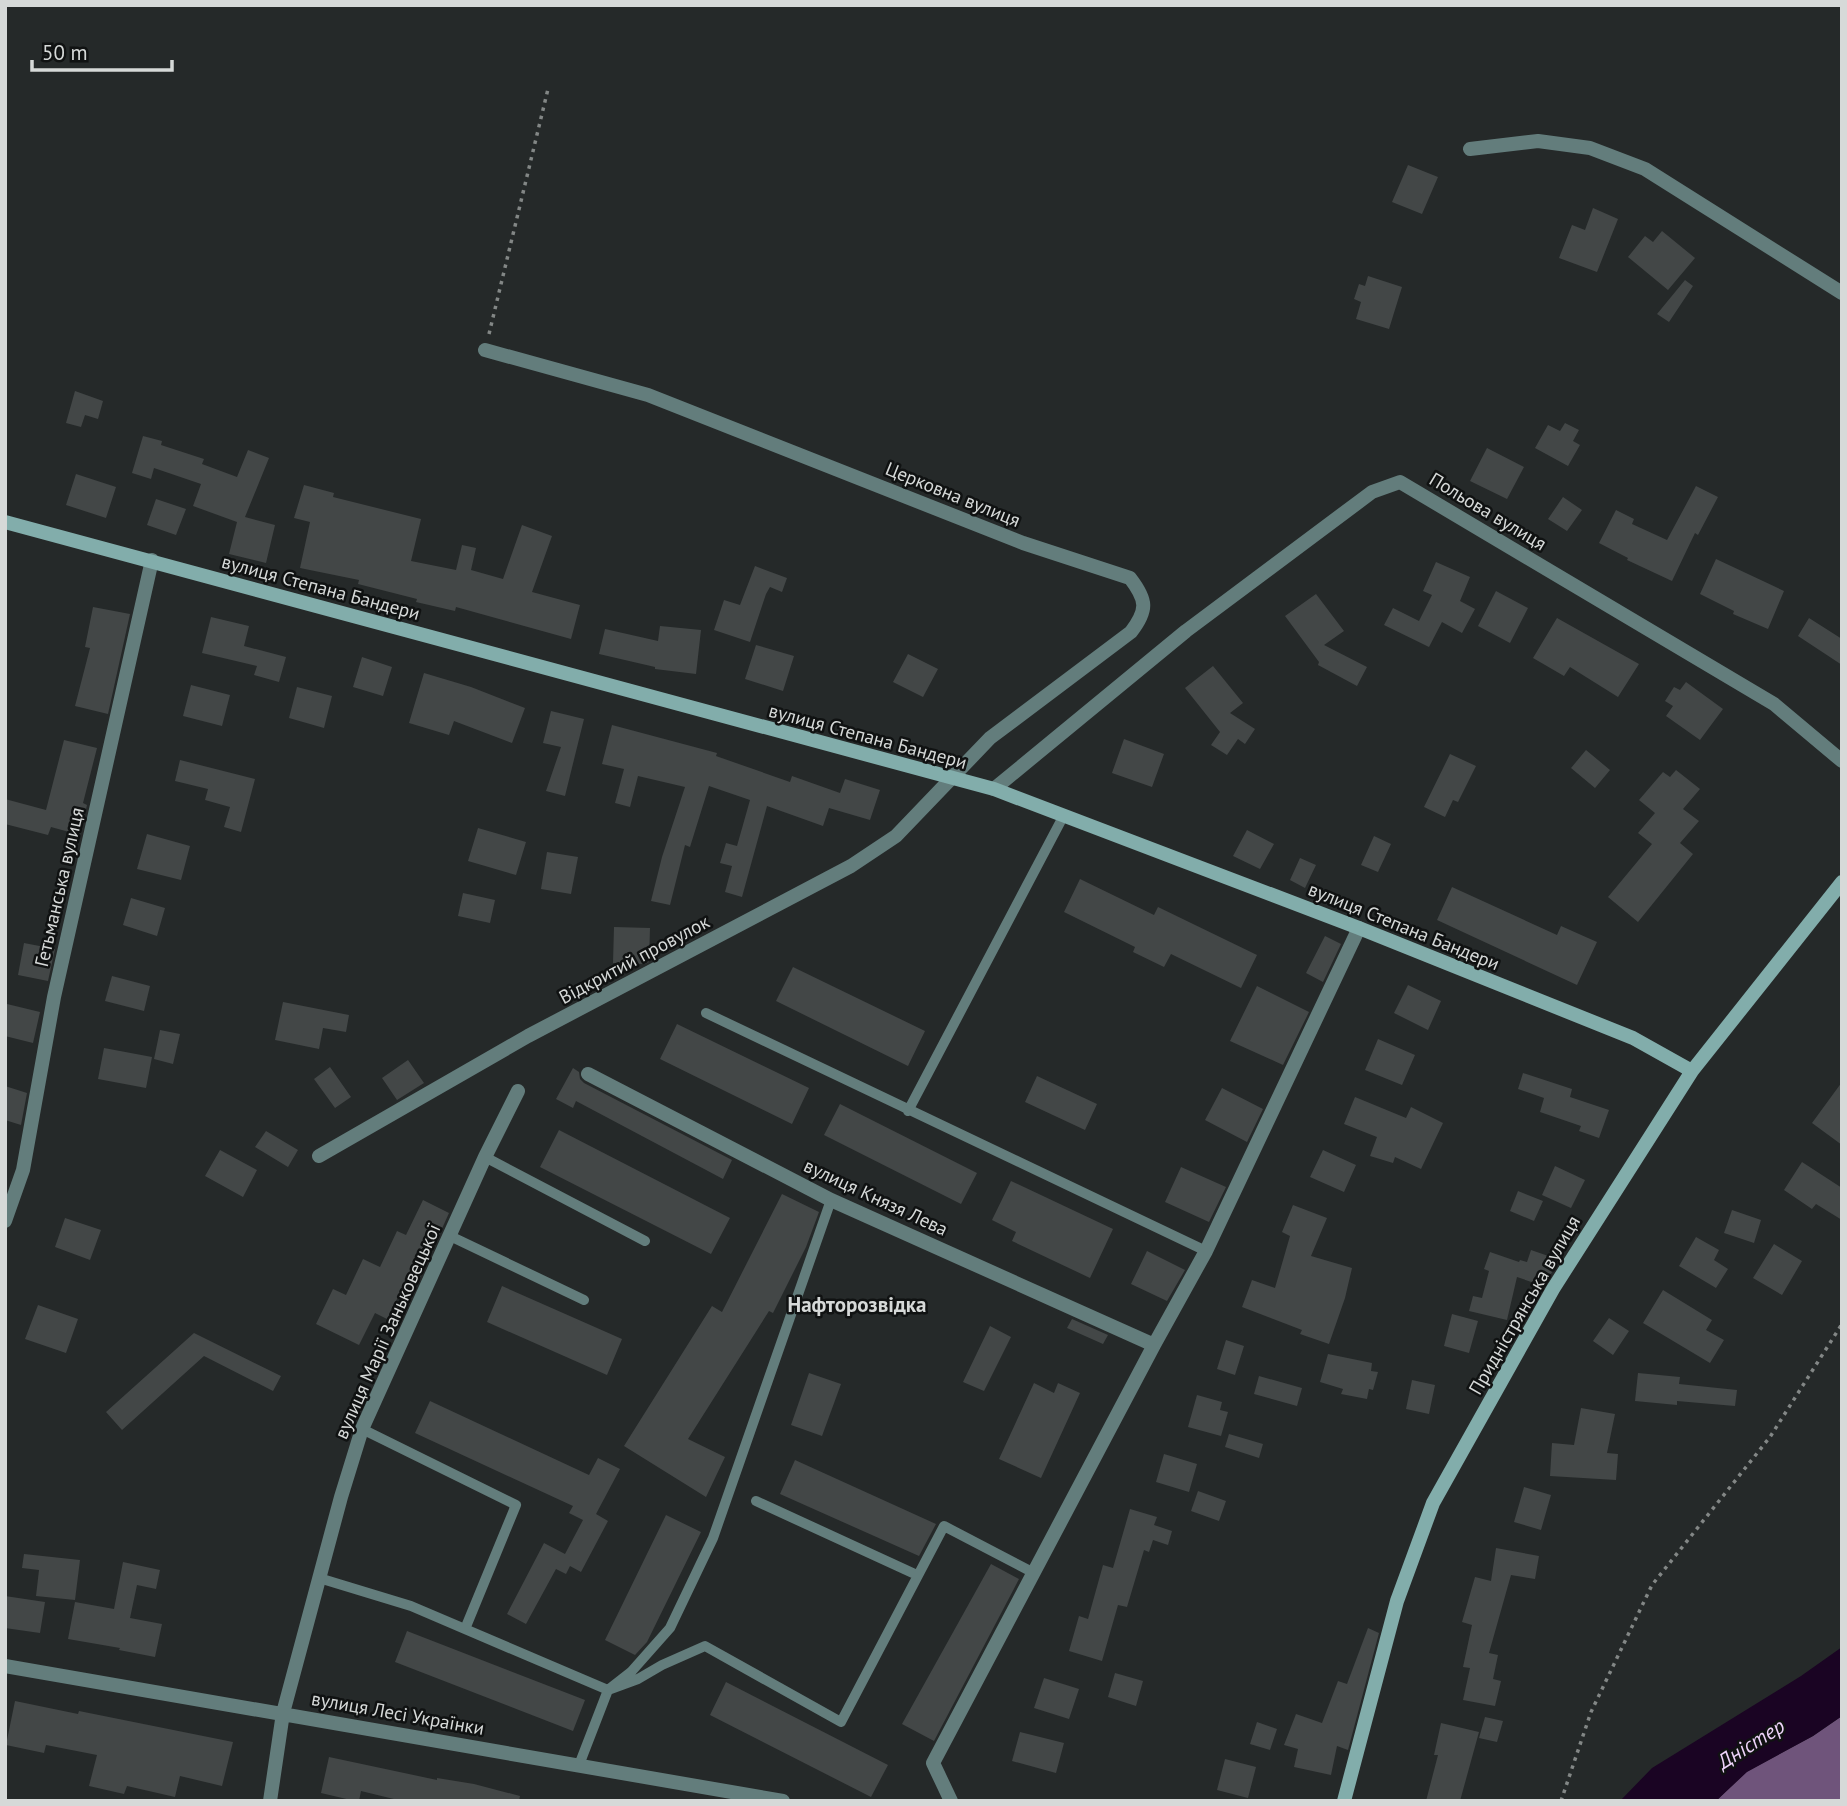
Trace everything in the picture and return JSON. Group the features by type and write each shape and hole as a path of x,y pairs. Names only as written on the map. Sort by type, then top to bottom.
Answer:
{"street":[{"path":"1470,149 1538,141 1590,148 1645,169 1842,293"},
{"name":"Церковна вулиця","path":"485,350 606,385 648,394 1023,543 1130,578 1141,592 1144,605 1140,620 1130,632 990,738 953,779"},
{"name":"Польова вулиця","path":"994,789 1186,631 1372,492 1400,482 1774,704 1842,761"},
{"name":"вулиця Степана Бандери","path":"5,522 994,789 1359,928 1633,1038 1692,1071"},
{"name":"Гетьманська вулиця","path":"5,1221 23,1170 54,997 152,560"},
{"name":"Відкритий провулок","path":"319,1156 528,1036 851,866 896,836 953,779"},
{"name":"Придністрянська вулиця","path":"1344,1801 1397,1601 1433,1503 1553,1289 1692,1071 1842,882"},
{"path":"951,1801 933,1763 1206,1251 1359,928"},
{"name":"вулиця Князя Лева","path":"588,1073 831,1200 1154,1345"},
{"name":"вулиця Марії Заньковецької","path":"270,1801 284,1713 319,1577 362,1429 518,1090"},
{"name":"вулиця Лесі Українки","path":"5,1666 783,1801"}],"lane":[{"path":"908,1111 1064,815"},
{"path":"706,1013 1206,1251"},
{"path":"485,1157 645,1241"},
{"path":"579,1765 608,1690 631,1672 670,1628 713,1538 831,1200"},
{"path":"450,1236 584,1300"},
{"path":"362,1429 516,1505 465,1629"},
{"path":"756,1501 917,1575"},
{"path":"319,1577 411,1606 608,1690 638,1679 705,1646 841,1722 944,1526 1034,1573"}],"path":[{"path":"485,350 548,89"},
{"path":"1560,1801 1591,1712 1652,1585 1770,1437 1842,1324"}],"shaded area":[{"path":"1842,1716 1842,1801 1716,1801 1746,1772 1813,1736"}],"water":[{"name":"Дністер","path":"1842,1647 1842,1716 1813,1736 1747,1772 1716,1801 1620,1801 1652,1768 1801,1676"}],"building":[{"path":"1408,165 1438,177 1422,214 1392,202"},
{"path":"1593,208 1618,219 1597,272 1559,258 1572,225 1585,230"},
{"path":"1662,231 1695,258 1668,290 1628,257 1645,236 1653,242"},
{"path":"1368,276 1402,287 1389,329 1356,319 1361,302 1354,299 1359,284 1365,286"},
{"path":"1685,280 1693,286 1669,322 1657,314"},
{"path":"75,391 103,401 98,419 85,415 81,427 66,423"},
{"path":"1565,423 1579,430 1573,441 1580,445 1568,466 1535,448 1548,425 1560,431"},
{"path":"143,436 204,459 202,464 237,477 248,450 269,458 245,517 275,525 266,563 229,554 237,522 193,506 201,484 154,468 151,479 132,473"},
{"path":"1487,448 1524,467 1507,499 1470,481"},
{"path":"76,474 116,487 106,518 66,505"},
{"path":"304,485 334,493 333,497 421,519 411,561 456,570 462,545 476,548 471,570 503,579 522,525 552,536 532,592 580,605 571,639 456,607 455,611 416,602 417,599 358,584 359,580 300,568 310,522 294,518"},
{"path":"1696,486 1718,497 1698,535 1695,533 1672,581 1627,560 1628,558 1599,543 1616,510 1634,519 1632,524 1667,540"},
{"path":"1563,497 1582,510 1567,531 1548,519"},
{"path":"156,499 186,509 176,535 147,525"},
{"path":"1716,559 1784,591 1768,629 1733,614 1734,611 1700,594"},
{"path":"1436,562 1470,577 1460,601 1475,609 1462,633 1442,622 1429,647 1384,625 1393,608 1419,621 1432,595 1423,591"},
{"path":"755,566 787,578 782,592 770,587 750,642 714,630 724,600 740,605"},
{"path":"1496,591 1528,608 1510,643 1478,626"},
{"path":"1316,594 1344,631 1324,645 1367,667 1357,686 1318,665 1319,662 1285,616"},
{"path":"93,607 130,614 108,714 75,706 90,648 85,647"},
{"path":"211,617 249,626 244,646 286,657 279,682 254,675 257,666 202,653"},
{"path":"1557,618 1639,664 1618,697 1570,667 1564,676 1533,658"},
{"path":"1809,618 1842,639 1842,665 1798,636"},
{"path":"660,626 701,630 696,674 655,669 599,654 605,629 658,641"},
{"path":"756,645 794,656 783,691 745,679"},
{"path":"908,654 938,669 923,697 893,682"},
{"path":"362,657 392,667 383,696 353,687"},
{"path":"1213,666 1243,703 1230,713 1255,729 1245,744 1238,739 1227,755 1211,745 1220,732 1185,688"},
{"path":"424,673 471,687 525,708 512,743 454,721 449,735 409,723"},
{"path":"1686,682 1723,709 1700,740 1666,716 1673,706 1665,701 1674,687 1680,690"},
{"path":"191,685 230,695 222,726 183,716"},
{"path":"297,687 332,696 324,728 289,718"},
{"path":"551,711 584,719 565,796 546,791 561,747 543,743"},
{"path":"612,725 717,753 716,756 790,782 792,776 840,793 845,779 880,790 870,820 829,808 823,826 767,806 742,897 725,892 732,866 720,863 726,843 737,846 750,800 709,786 690,847 685,845 670,905 651,901 685,787 638,776 630,807 615,803 624,769 602,764"},
{"path":"1124,739 1164,754 1152,787 1112,773"},
{"path":"64,740 97,748 83,803 87,805 80,835 51,827 48,835 5,824 5,799 46,810"},
{"path":"1586,750 1610,770 1595,788 1571,768"},
{"path":"1450,754 1476,766 1458,802 1453,800 1445,817 1424,807"},
{"path":"180,760 255,779 241,832 224,827 230,807 205,800 208,789 175,781"},
{"path":"1676,770 1700,789 1683,809 1699,821 1680,843 1693,854 1638,922 1608,897 1652,844 1638,833 1655,813 1639,800 1663,772 1670,777"},
{"path":"478,828 526,842 516,875 468,861"},
{"path":"1247,830 1274,844 1260,869 1233,856"},
{"path":"147,834 190,846 181,880 137,869"},
{"path":"1374,836 1391,844 1378,872 1361,865"},
{"path":"547,852 578,857 571,894 541,889"},
{"path":"1300,858 1316,865 1305,888 1290,880"},
{"path":"1080,879 1154,915 1158,907 1257,955 1241,988 1171,954 1164,967 1133,952 1135,947 1064,912"},
{"path":"1452,887 1557,935 1561,926 1597,942 1577,985 1437,920"},
{"path":"463,893 495,900 490,923 458,916"},
{"path":"131,898 165,908 157,936 123,925"},
{"path":"614,927 650,928 649,962 613,963"},
{"path":"1325,936 1341,944 1323,982 1306,973"},
{"path":"24,943 55,949 48,981 18,975"},
{"path":"793,967 925,1031 908,1066 776,1001"},
{"path":"112,976 150,986 144,1011 105,1001"},
{"path":"1408,985 1441,1001 1428,1030 1394,1013"},
{"path":"1257,986 1309,1012 1283,1065 1230,1041"},
{"path":"283,1002 349,1015 346,1032 323,1028 319,1049 275,1040"},
{"path":"7,1004 40,1012 33,1043 5,1036"},
{"path":"677,1024 809,1088 792,1124 660,1059"},
{"path":"160,1030 180,1034 173,1064 154,1059"},
{"path":"1378,1039 1415,1055 1402,1085 1365,1070"},
{"path":"104,1048 152,1057 146,1088 98,1079"},
{"path":"408,1060 424,1083 397,1100 382,1078"},
{"path":"330,1067 351,1097 335,1108 314,1079"},
{"path":"573,1068 579,1072 584,1083 732,1160 723,1179 576,1101 573,1108 556,1099"},
{"path":"1523,1073 1572,1089 1570,1097 1609,1110 1599,1138 1579,1131 1581,1126 1540,1112 1544,1098 1518,1089"},
{"path":"1037,1076 1097,1104 1085,1130 1025,1102"},
{"path":"1842,1082 1842,1145 1812,1123"},
{"path":"5,1086 27,1093 21,1125 5,1120"},
{"path":"1222,1088 1263,1109 1247,1142 1205,1120"},
{"path":"1355,1097 1406,1118 1411,1107 1443,1123 1421,1169 1395,1157 1393,1163 1370,1156 1377,1137 1344,1124"},
{"path":"840,1104 977,1173 961,1204 824,1135"},
{"path":"559,1130 730,1218 711,1254 540,1167"},
{"path":"266,1131 298,1150 288,1167 255,1147"},
{"path":"220,1150 257,1170 243,1197 205,1176"},
{"path":"1323,1150 1356,1165 1344,1192 1310,1177"},
{"path":"1802,1162 1842,1188 1842,1220 1816,1204 1812,1209 1784,1190"},
{"path":"1555,1166 1585,1180 1571,1208 1542,1195"},
{"path":"1181,1167 1226,1187 1209,1222 1165,1202"},
{"path":"1011,1181 1113,1229 1090,1278 1012,1241 1016,1232 992,1220"},
{"path":"1518,1191 1543,1201 1534,1221 1510,1211"},
{"path":"782,1194 819,1212 806,1247 773,1313 769,1311 688,1439 725,1457 706,1497 624,1446 712,1306 722,1312"},
{"path":"423,1200 449,1213 417,1284 407,1279 387,1319 375,1313 359,1345 316,1324 333,1289 346,1295 363,1259 380,1267 397,1231 406,1235"},
{"path":"1293,1205 1327,1218 1311,1256 1352,1268 1329,1344 1300,1334 1302,1330 1242,1307 1252,1280 1275,1288 1290,1236 1282,1232"},
{"path":"1732,1210 1761,1220 1754,1243 1724,1233"},
{"path":"65,1218 101,1230 90,1260 55,1247"},
{"path":"1696,1237 1719,1250 1714,1260 1728,1269 1716,1288 1679,1266"},
{"path":"1774,1244 1802,1261 1782,1295 1753,1278"},
{"path":"1531,1250 1560,1260 1543,1286 1517,1277 1507,1320 1469,1311 1473,1296 1482,1298 1489,1271 1484,1269 1490,1252 1527,1262"},
{"path":"1147,1251 1185,1270 1167,1301 1131,1284"},
{"path":"502,1286 622,1339 607,1375 487,1322"},
{"path":"1663,1290 1712,1320 1706,1330 1724,1340 1710,1363 1643,1323"},
{"path":"38,1305 78,1319 66,1353 25,1339"},
{"path":"1452,1314 1478,1321 1469,1353 1444,1346"},
{"path":"1609,1318 1629,1331 1613,1355 1593,1341"},
{"path":"1072,1319 1108,1335 1103,1344 1067,1328"},
{"path":"990,1326 1011,1337 984,1391 963,1382"},
{"path":"194,1333 281,1376 273,1391 204,1356 122,1430 106,1412"},
{"path":"1226,1340 1244,1346 1235,1375 1217,1369"},
{"path":"1328,1354 1372,1363 1371,1371 1378,1372 1373,1390 1369,1389 1367,1399 1341,1394 1343,1389 1320,1382"},
{"path":"809,1373 841,1384 822,1436 791,1425"},
{"path":"1638,1373 1680,1377 1679,1384 1737,1390 1735,1406 1635,1401"},
{"path":"1259,1376 1302,1388 1297,1406 1254,1394"},
{"path":"1412,1380 1435,1385 1429,1414 1406,1409"},
{"path":"1034,1383 1054,1393 1058,1383 1080,1393 1041,1478 999,1459"},
{"path":"1197,1395 1222,1402 1220,1410 1228,1412 1221,1436 1188,1427"},
{"path":"430,1401 589,1475 598,1458 620,1469 596,1514 608,1521 581,1572 570,1566 566,1574 556,1569 526,1624 507,1614 544,1543 565,1554 583,1520 569,1513 573,1506 415,1433"},
{"path":"1581,1408 1615,1414 1607,1453 1618,1454 1616,1480 1550,1476 1552,1443 1574,1445"},
{"path":"1229,1434 1263,1444 1259,1458 1225,1447"},
{"path":"1164,1454 1197,1464 1189,1492 1156,1482"},
{"path":"795,1460 936,1524 919,1556 780,1494"},
{"path":"1524,1487 1551,1495 1541,1530 1514,1522"},
{"path":"1198,1491 1226,1501 1219,1521 1191,1511"},
{"path":"1130,1509 1157,1517 1154,1525 1172,1531 1168,1545 1153,1540 1149,1552 1144,1550 1127,1607 1118,1605 1102,1661 1069,1651 1079,1616 1088,1619 1103,1565 1113,1568"},
{"path":"666,1515 701,1532 647,1642 635,1655 605,1640"},
{"path":"1496,1548 1539,1556 1535,1579 1511,1575 1489,1653 1498,1655 1493,1679 1501,1681 1495,1706 1463,1700 1470,1668 1463,1667 1472,1625 1462,1622 1475,1577 1491,1581"},
{"path":"24,1554 80,1560 75,1600 36,1596 39,1570 22,1568"},
{"path":"123,1562 160,1570 156,1589 137,1585 130,1618 162,1624 155,1657 68,1639 75,1602 114,1609"},
{"path":"991,1564 1019,1579 934,1741 902,1724"},
{"path":"5,1596 45,1602 40,1633 5,1628"},
{"path":"1368,1628 1379,1633 1348,1750 1337,1746 1331,1775 1294,1767 1298,1749 1284,1745 1296,1714 1322,1723 1338,1681 1347,1684"},
{"path":"407,1631 585,1700 573,1731 395,1662"},
{"path":"1115,1673 1143,1681 1136,1706 1108,1697"},
{"path":"1044,1678 1079,1689 1069,1719 1034,1708"},
{"path":"726,1682 888,1765 871,1797 710,1715"},
{"path":"15,1701 233,1742 222,1786 180,1776 175,1797 127,1786 124,1794 89,1786 97,1755 46,1745 44,1753 6,1745"},
{"path":"1485,1717 1503,1721 1497,1742 1479,1738"},
{"path":"1257,1722 1277,1729 1270,1750 1250,1744"},
{"path":"1441,1723 1479,1732 1460,1801 1426,1801 1438,1755 1434,1755"},
{"path":"1020,1732 1064,1743 1056,1773 1012,1761"},
{"path":"329,1757 437,1780 474,1784 520,1796 519,1801 402,1801 361,1791 359,1801 355,1801 321,1793"},
{"path":"1225,1759 1256,1767 1248,1798 1217,1790"}],"district":[{"name":"Нафторозвідка","path":"857,1305"}]}
